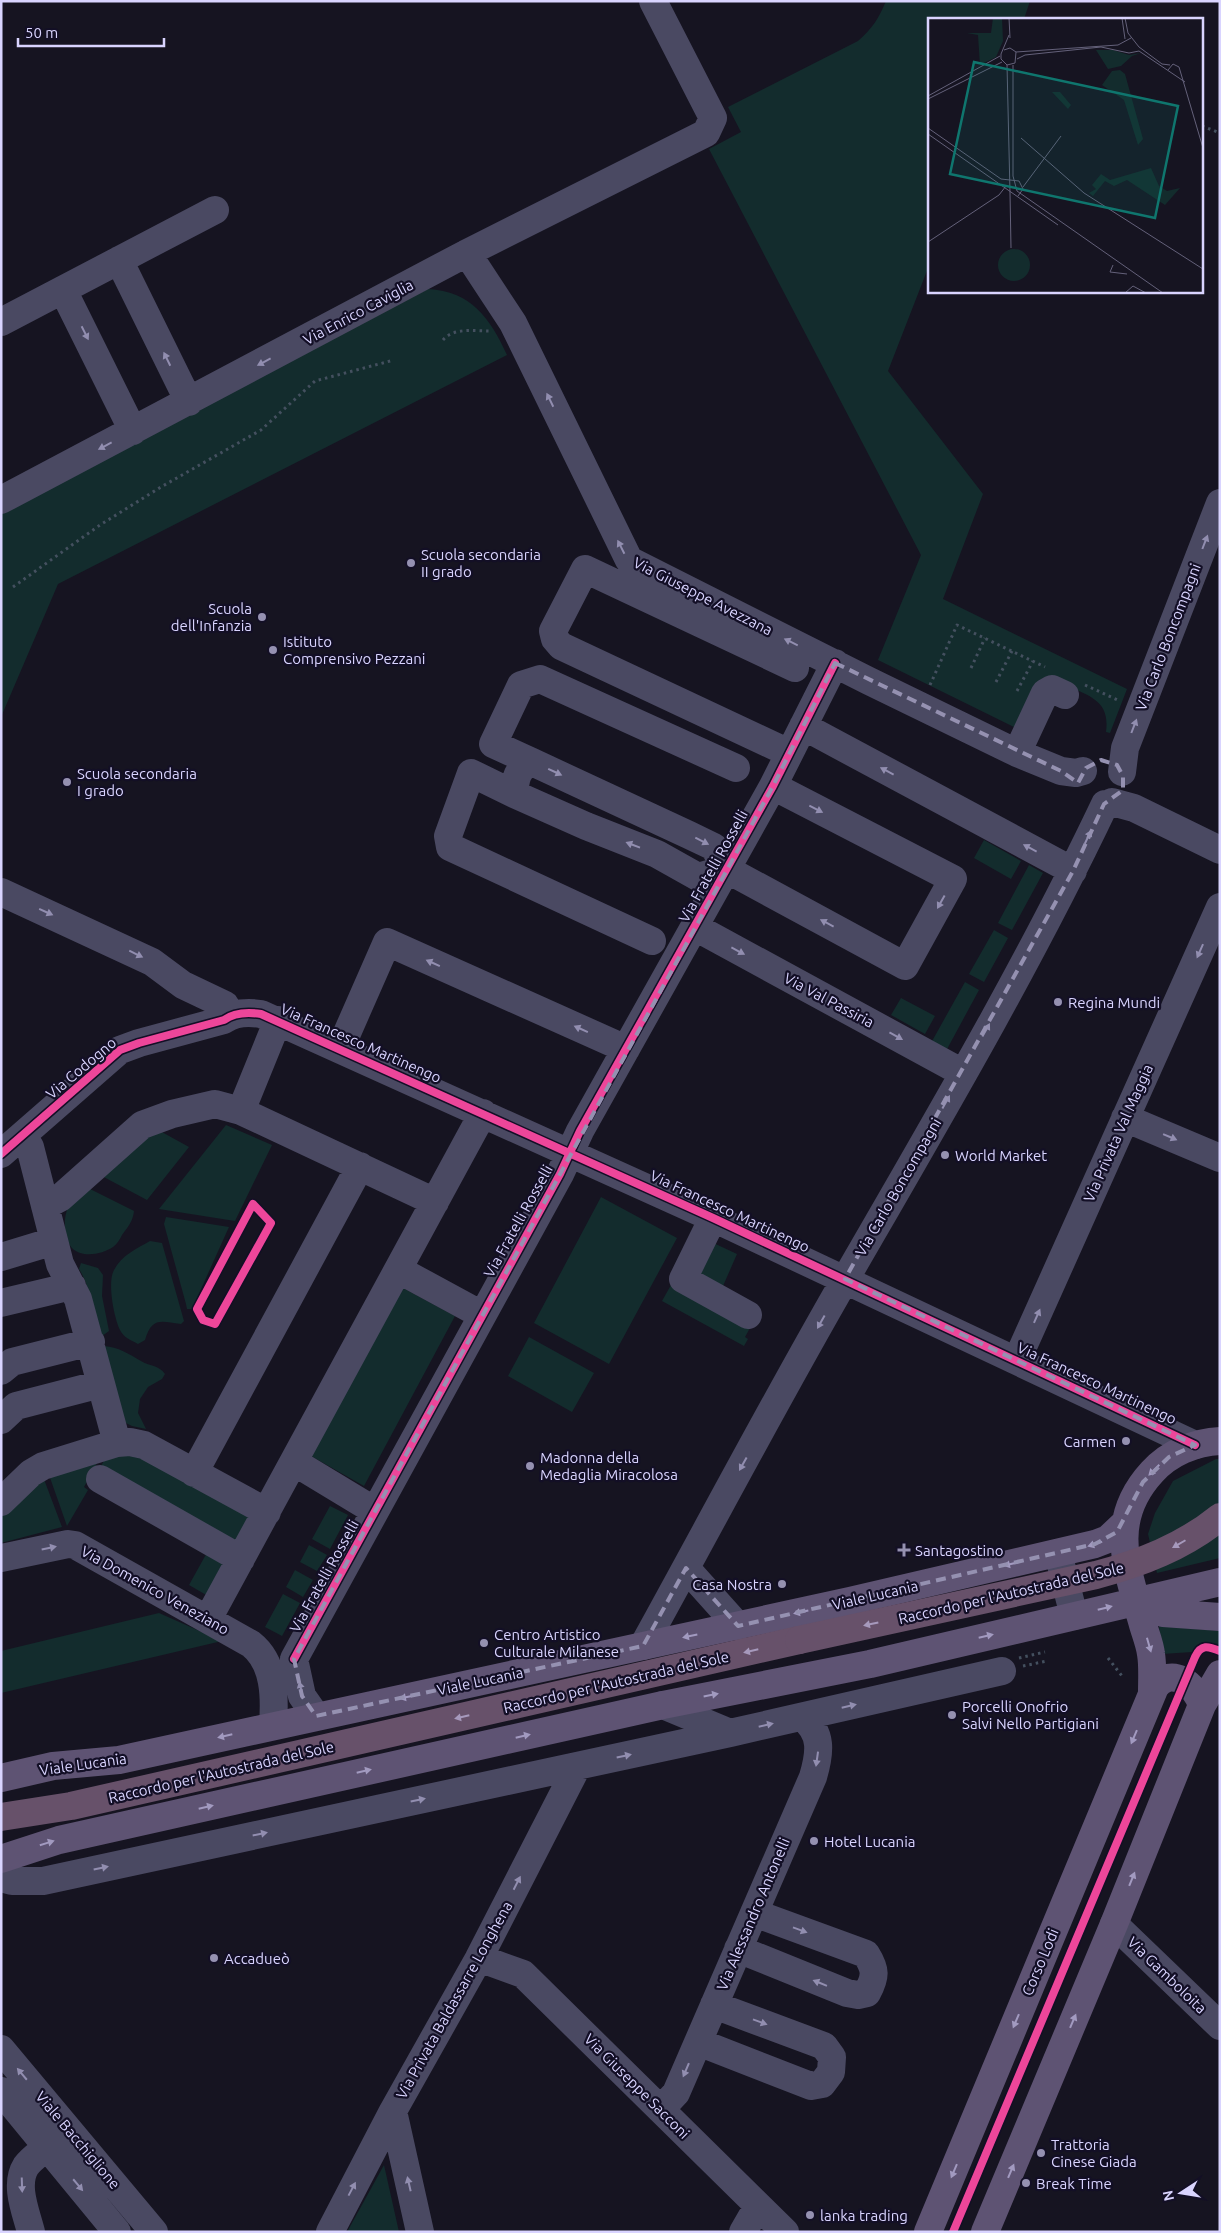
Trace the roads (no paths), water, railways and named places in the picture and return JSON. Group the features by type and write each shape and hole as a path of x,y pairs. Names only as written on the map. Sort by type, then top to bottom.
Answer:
{"highway":[{"name":"Raccordo per l'Autostrada del Sole","path":"1,1817 71,1806 799,1640 1096,1575 1137,1563 1175,1546 1220,1517"}],"main road":[{"path":"1152,1692 1152,1655 1124,1553 1125,1522 1136,1492 1148,1476 1169,1457 1208,1443"},
{"name":"Viale Lucania","path":"1,1778 53,1766 120,1760 738,1626 1108,1540 1125,1522"},
{"path":"1,1859 59,1840 664,1705 870,1664 1136,1600 1220,1582"},
{"path":"1136,1600 1163,1613 1220,1617"},
{"path":"985,2232 1114,1924 1202,1705 1220,1674"},
{"path":"1152,1692 1161,1681 1179,1678 1192,1686 1198,1694 1202,1705"},
{"name":"Corso Lodi","path":"928,2232 1152,1692"}],"street":[{"name":"Via Enrico Caviglia","path":"1,500 467,253 702,135 712,123 713,118 653,1"},
{"path":"1,322 215,210"},
{"name":"Via Giuseppe Avezzana","path":"467,253 513,324 629,560 1018,753 1075,776 1087,798 1092,801 1119,795 1220,850"},
{"path":"119,260 189,402"},
{"path":"63,290 133,431"},
{"name":"Via Carlo Boncompagni","path":"643,1646 845,1279 963,1073 1073,871 1119,795 1125,748 1220,503"},
{"path":"789,753 561,646 555,639 553,631 585,569 796,668"},
{"name":"Via Fratelli Rosselli","path":"294,1659 571,1153 580,1131 773,786 835,663"},
{"path":"736,768 540,679 521,685 493,744 714,847 726,869 905,966 953,879 773,786"},
{"path":"1018,753 1045,693 1052,689 1074,689"},
{"path":"803,726 1073,871"},
{"name":"Via Giuseppe Avezzana","path":"1075,776 1092,763 1101,760 1111,762 1119,795"},
{"path":"514,794 516,777 520,769 530,761"},
{"path":"652,941 450,847 448,836 472,773 586,826 657,854 698,877 726,869"},
{"name":"Via Francesco Martinengo","path":"1,892 152,962 183,985 240,1014 278,1020 713,1218 1017,1360 1208,1443"},
{"name":"Via Privata Val Maggia","path":"1017,1360 1220,907"},
{"name":"Via Val Passiria","path":"695,927 963,1073"},
{"name":"Via Francesco Martinengo","path":"340,1048 387,942 626,1048"},
{"name":"Via Codogno","path":"1,1154 120,1050 139,1042 224,1020 240,1014"},
{"path":"241,1111 278,1020"},
{"path":"45,1206 60,1198 142,1126 172,1114 214,1104 241,1111 435,1202"},
{"path":"208,1619 484,1114"},
{"path":"1125,1118 1220,1158"},
{"path":"23,1136 30,1147 60,1264 72,1286 91,1342 117,1444"},
{"path":"194,1473 360,1166"},
{"path":"713,1218 683,1279 748,1315"},
{"path":"1,1257 54,1241"},
{"path":"399,1270 482,1315"},
{"path":"1,1302 72,1286"},
{"path":"1,1371 12,1362 91,1342"},
{"path":"1,1420 16,1406 101,1384"},
{"path":"1,1502 31,1474 43,1466 117,1444 130,1442 144,1445 267,1512"},
{"name":"Via Fratelli Rosselli","path":"294,1462 375,1511"},
{"path":"100,1479 241,1559"},
{"name":"Via Domenico Veneziano","path":"1,1558 68,1544 75,1545 251,1644 261,1652 267,1664 275,1702 272,1726"},
{"path":"1058,1553 1074,1616"},
{"path":"686,1568 738,1626"},
{"path":"915,1690 939,1648"},
{"path":"267,1664 294,1659 302,1696 316,1716"},
{"path":"1,1878 12,1881 43,1881 730,1734 1011,1666"},
{"path":"664,1705 730,1734"},
{"name":"Via Alessandro Antonelli","path":"661,2109 676,2093 813,1777 818,1758 818,1743 812,1725 802,1717"},
{"name":"Via Privata Baldassarre Longhena","path":"330,2232 394,2111 479,1958 577,1767"},
{"path":"738,1950 847,1993 858,1995 867,1993 873,1982 874,1968 866,1954 754,1913"},
{"name":"Via Gamboloita","path":"1114,1924 1220,2026"},
{"name":"Via Giuseppe Sacconi","path":"479,1958 523,1974 785,2232"},
{"path":"698,2042 811,2086 822,2084 831,2072 832,2058 824,2046 714,2005"},
{"name":"Viale Bacchiglione","path":"1,2049 154,2232"},
{"name":"Viale Bacchiglione","path":"1,2091 117,2232"},
{"path":"394,2111 420,2232"},
{"name":"Viale Bacchiglione","path":"31,2232 20,2187 22,2175 27,2165 47,2147"},
{"path":"743,2232 758,2206"}],"place":[{"name":"Scuola secondaria II grado","path":"411,563"},
{"name":"Scuola dell'Infanzia","path":"262,617"},
{"name":"Istituto Comprensivo Pezzani","path":"273,650"},
{"name":"Scuola secondaria I grado","path":"67,782"},
{"name":"Regina Mundi","path":"1058,1002"},
{"name":"World Market","path":"945,1155"},
{"name":"Carmen","path":"1126,1441"},
{"name":"Madonna della Medaglia Miracolosa","path":"530,1466"},
{"name":"Santagostino","path":"904,1550"},
{"name":"Casa Nostra","path":"782,1584"},
{"name":"Centro Artistico Culturale Milanese","path":"484,1643"},
{"name":"Porcelli Onofrio Salvi Nello Partigiani","path":"952,1715"},
{"name":"Hotel Lucania","path":"814,1841"},
{"name":"Accadueò","path":"214,1958"},
{"name":"Trattoria Cinese Giada","path":"1041,2153"},
{"name":"Break Time","path":"1026,2183"},
{"name":"lanka trading","path":"810,2215"}]}
